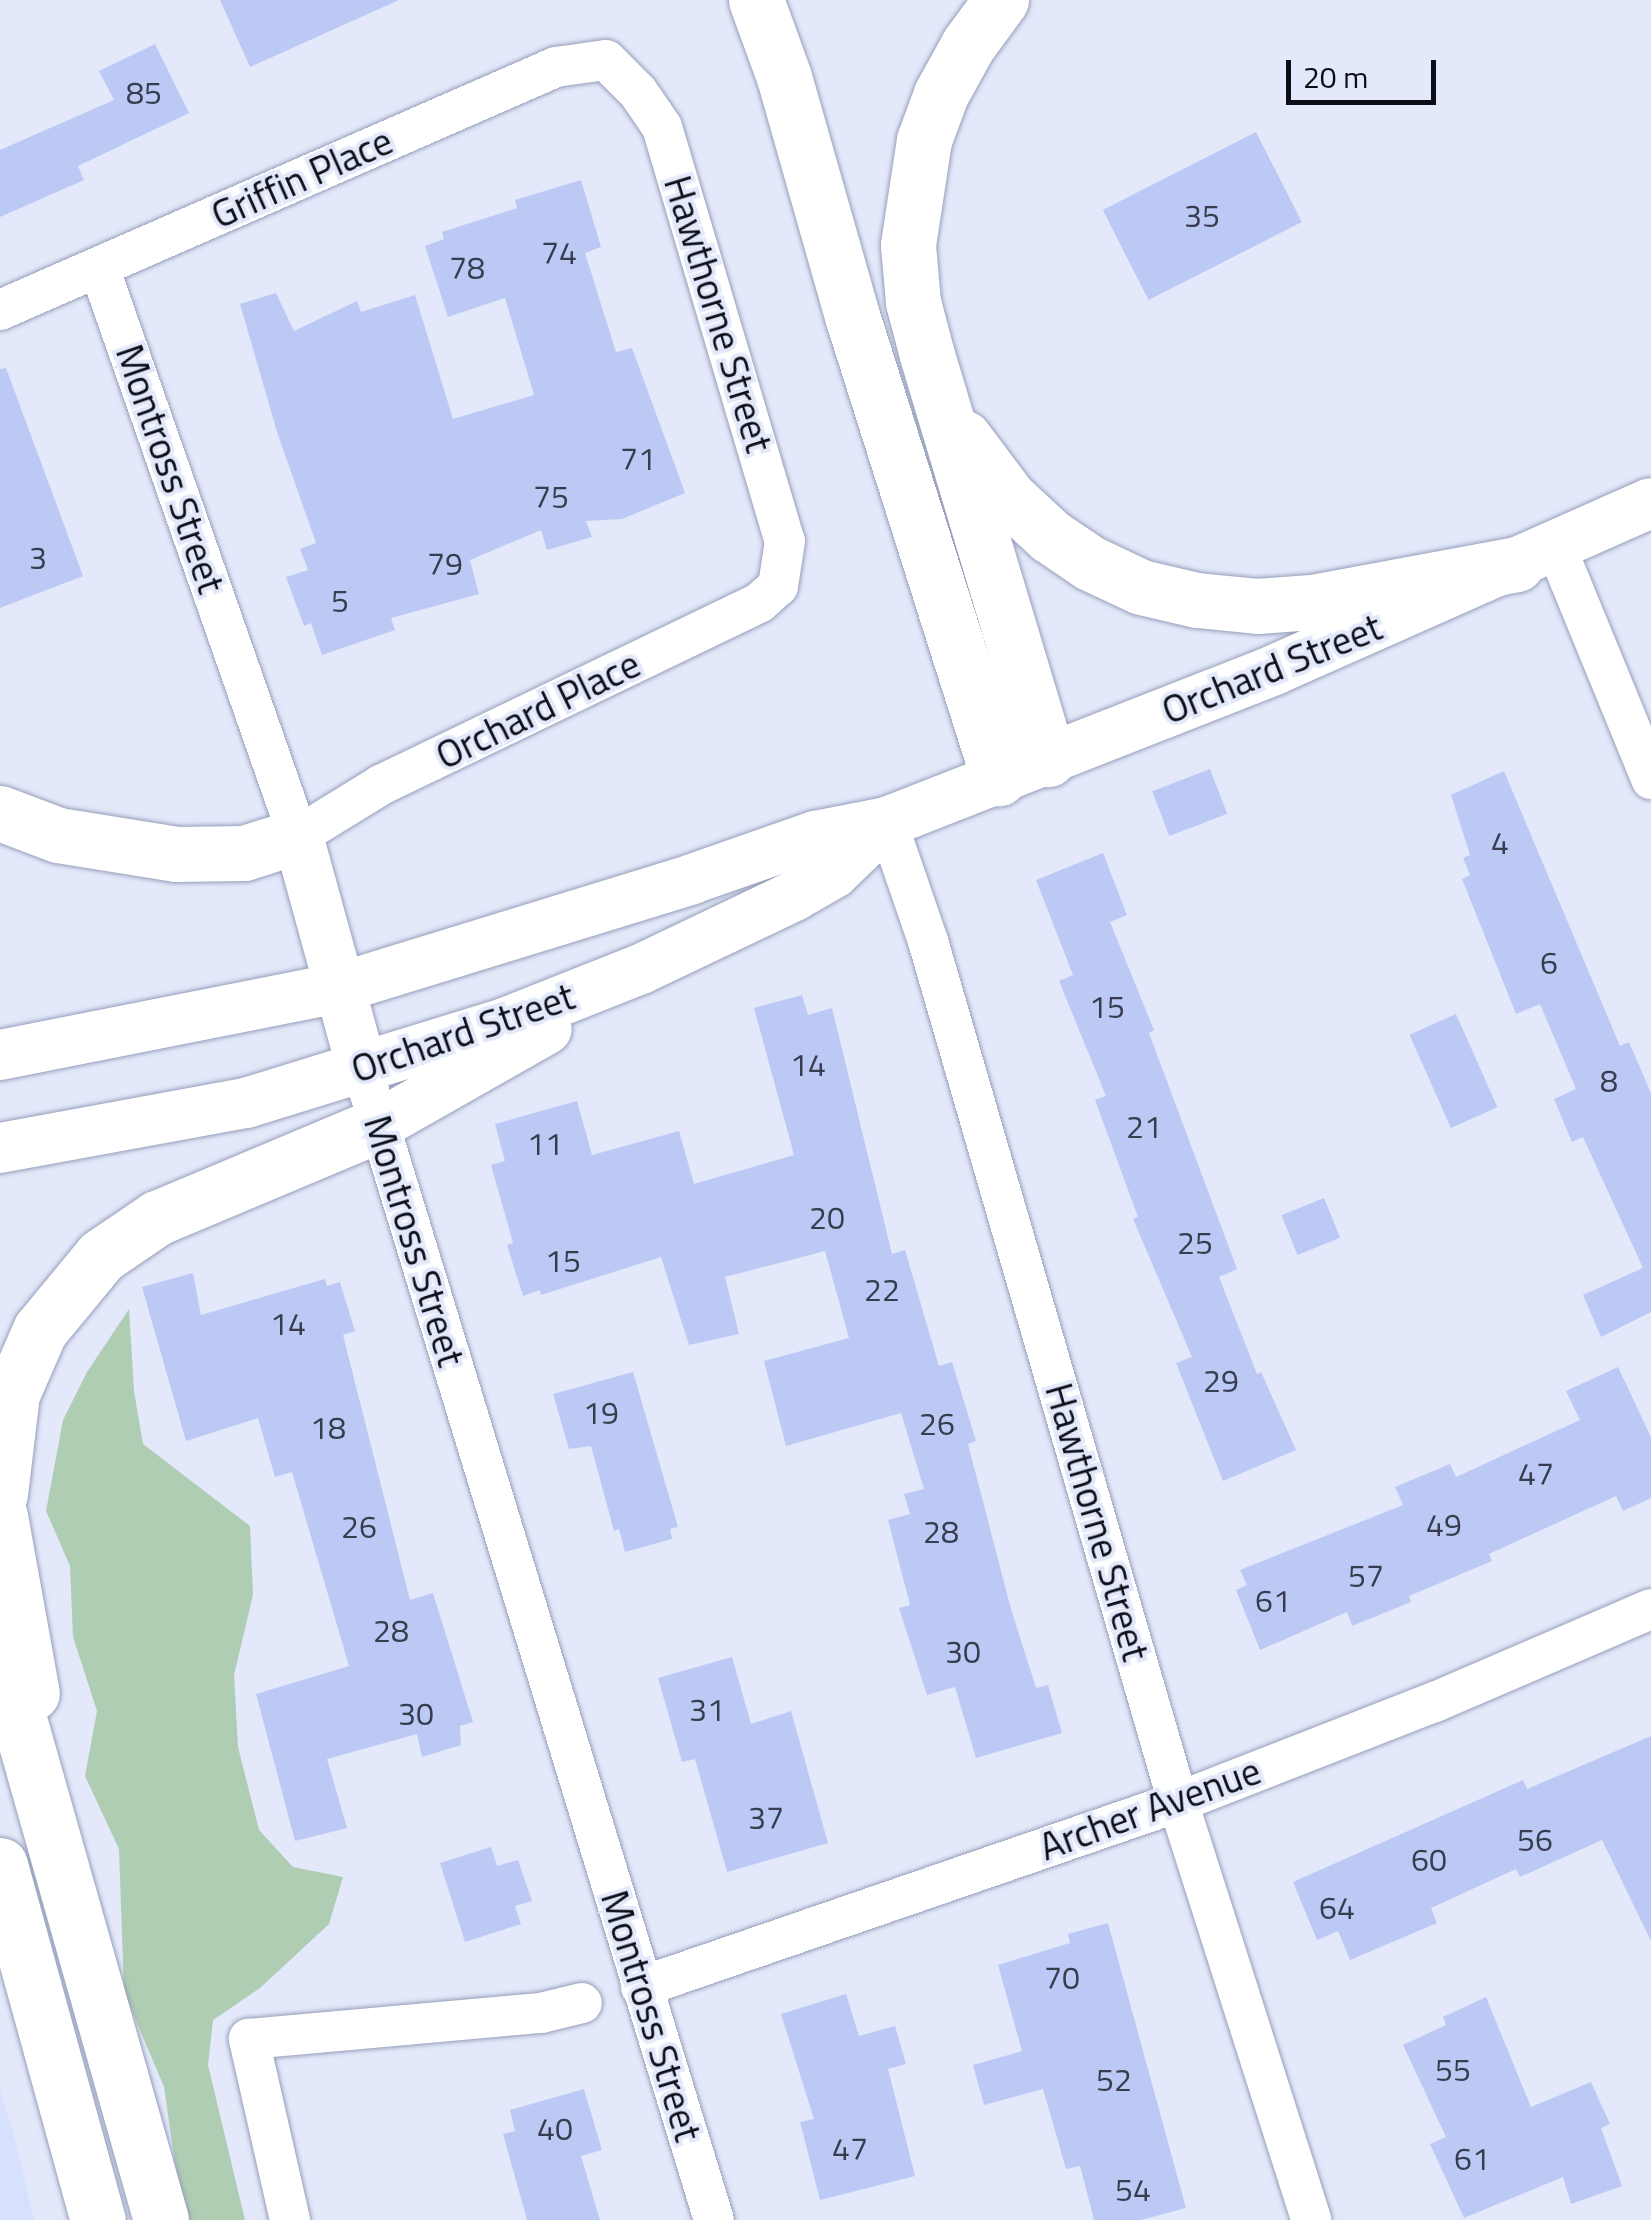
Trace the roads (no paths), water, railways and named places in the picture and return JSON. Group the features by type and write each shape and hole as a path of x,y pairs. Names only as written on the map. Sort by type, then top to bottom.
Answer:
{"main road":[{"path":"756,0 784,77 853,320 1023,769"},
{"path":"1001,0 968,44 924,140 912,191 908,245 913,302 1023,769"},
{"path":"927,355 946,406 973,455 1010,498 1050,536 1090,563 1141,587 1197,600 1257,606 1312,602 1536,556"},
{"path":"0,812 58,835 176,854 244,853 298,836"},
{"path":"0,1494 12,1394 40,1330 101,1256 157,1218 378,1125"},
{"path":"0,1516 66,1883"},
{"path":"0,1652 161,2220"},
{"path":"0,1865 98,2220"}],"street":[{"name":"Griffin Place","path":"0,310 556,67 606,60"},
{"name":"Hawthorne Street","path":"606,60 638,92 662,126 785,541 778,586"},
{"name":"Montross Street","path":"99,267 298,836 378,1125 714,2220"},
{"name":"Orchard Street","path":"0,1055 342,987 692,879 815,836 887,822 1274,670 1651,503"},
{"path":"1536,556 1651,778"},
{"name":"Orchard Place","path":"298,836 382,785 759,603 778,586"},
{"name":"Orchard Street","path":"0,1148 246,1103 507,1022 641,969 834,873 887,822"},
{"name":"Hawthorne Street","path":"887,822 928,941 1178,1802 1311,2220"},
{"path":"378,1125 512,1052 641,969"},
{"name":"Archer Avenue","path":"641,1987 1178,1802 1436,1702 1651,1609"},
{"path":"290,2220 248,2039 541,2013 582,2003"}]}
